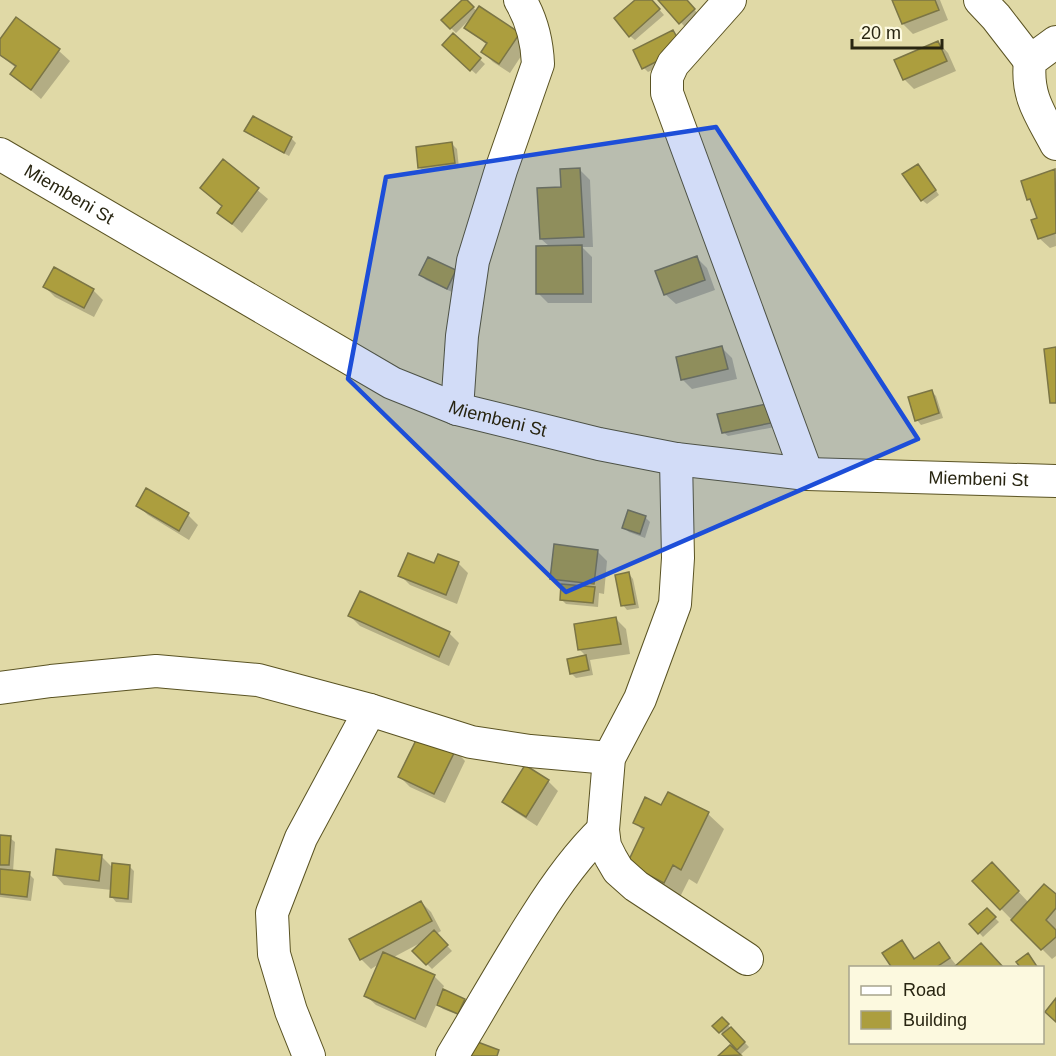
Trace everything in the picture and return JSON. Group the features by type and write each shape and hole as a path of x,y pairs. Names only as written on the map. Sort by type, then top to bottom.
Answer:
{"street":[{"path":"457,409 462,336 473,261 501,170 538,64 538,48 533,28 520,0"},
{"path":"730,0 673,64 667,77 667,93 807,474"},
{"path":"980,0 996,16 1030,61 1028,80 1034,102 1056,144"},
{"path":"1030,61 1056,42"},
{"name":"Miembeni St","path":"0,154 392,383 457,409 599,444 676,459 807,474 1056,482"},
{"path":"676,459 678,558 675,604 640,699 609,758 603,830 610,858 618,870 636,886 747,958"},
{"path":"0,688 156,671 258,680 370,710 471,742 530,751 609,758"},
{"path":"309,1056 291,1011 274,954 272,913 301,838 370,710"},
{"path":"452,1056 549,896 587,845 603,830"}],"highlighted area":[{"path":"716,127 918,439 566,592 348,379 386,177"}],"building":[{"path":"462,0 467,0 474,7 450,29 441,20"},
{"path":"635,0 652,0 660,9 629,37 614,18"},
{"path":"658,0 687,0 695,9 679,24"},
{"path":"892,0 935,0 939,10 902,24"},
{"path":"479,6 520,33 499,64 481,52 487,43 464,28"},
{"path":"16,17 60,49 31,90 10,74 16,66 0,55 0,39"},
{"path":"673,30 683,48 642,69 633,50"},
{"path":"453,33 481,58 470,71 442,45"},
{"path":"938,41 947,61 903,80 894,60"},
{"path":"253,116 292,137 284,153 244,131"},
{"path":"452,142 455,163 418,168 416,147"},
{"path":"223,159 259,188 232,224 217,213 222,206 200,188"},
{"path":"918,164 936,190 921,201 902,174"},
{"path":"580,168 584,237 540,239 537,188 561,187 560,169"},
{"path":"1055,169 1056,233 1038,239 1031,220 1037,218 1030,199 1027,200 1021,181"},
{"path":"582,245 583,294 536,294 536,246"},
{"path":"697,256 705,280 664,295 655,271"},
{"path":"428,257 456,270 447,289 419,275"},
{"path":"54,267 94,289 84,308 43,287"},
{"path":"722,346 728,369 681,380 676,357"},
{"path":"1056,347 1056,403 1050,403 1044,349"},
{"path":"932,390 939,413 915,421 908,397"},
{"path":"767,404 771,423 722,433 717,414"},
{"path":"146,488 189,513 179,531 136,506"},
{"path":"628,510 646,516 640,534 622,528"},
{"path":"554,544 598,550 594,584 550,579"},
{"path":"408,553 434,563 438,554 459,562 446,595 398,576"},
{"path":"629,572 635,604 621,606 615,575"},
{"path":"561,584 595,587 593,603 560,600"},
{"path":"360,591 450,632 439,657 348,616"},
{"path":"616,617 621,644 578,650 574,624"},
{"path":"586,655 589,670 570,674 567,659"},
{"path":"420,732 456,749 434,794 398,777"},
{"path":"525,765 549,780 526,817 502,802"},
{"path":"668,792 709,812 681,870 673,865 664,883 627,864 644,828 633,823 645,797 661,805"},
{"path":"0,835 11,836 9,865 0,865"},
{"path":"56,849 102,855 99,881 53,875"},
{"path":"992,862 1019,891 1000,910 972,881"},
{"path":"112,863 130,865 128,899 110,897"},
{"path":"0,869 30,872 27,897 0,894"},
{"path":"1044,884 1056,894 1056,908 1046,920 1056,930 1056,937 1041,950 1011,920"},
{"path":"421,901 432,921 360,960 349,939"},
{"path":"987,908 996,917 978,934 969,924"},
{"path":"434,930 448,945 426,965 412,951"},
{"path":"902,940 914,959 939,942 950,958 938,966 891,966 882,953"},
{"path":"981,943 1002,966 955,966"},
{"path":"383,952 435,975 415,1019 364,996"},
{"path":"1028,953 1037,966 1019,966 1016,962"},
{"path":"443,989 465,999 458,1014 437,1005"},
{"path":"1056,998 1056,1022 1045,1012"},
{"path":"722,1017 729,1024 719,1033 712,1026"},
{"path":"731,1027 745,1042 737,1050 722,1034"},
{"path":"475,1041 499,1050 497,1056 469,1056"},
{"path":"730,1045 741,1055 718,1056"}]}
